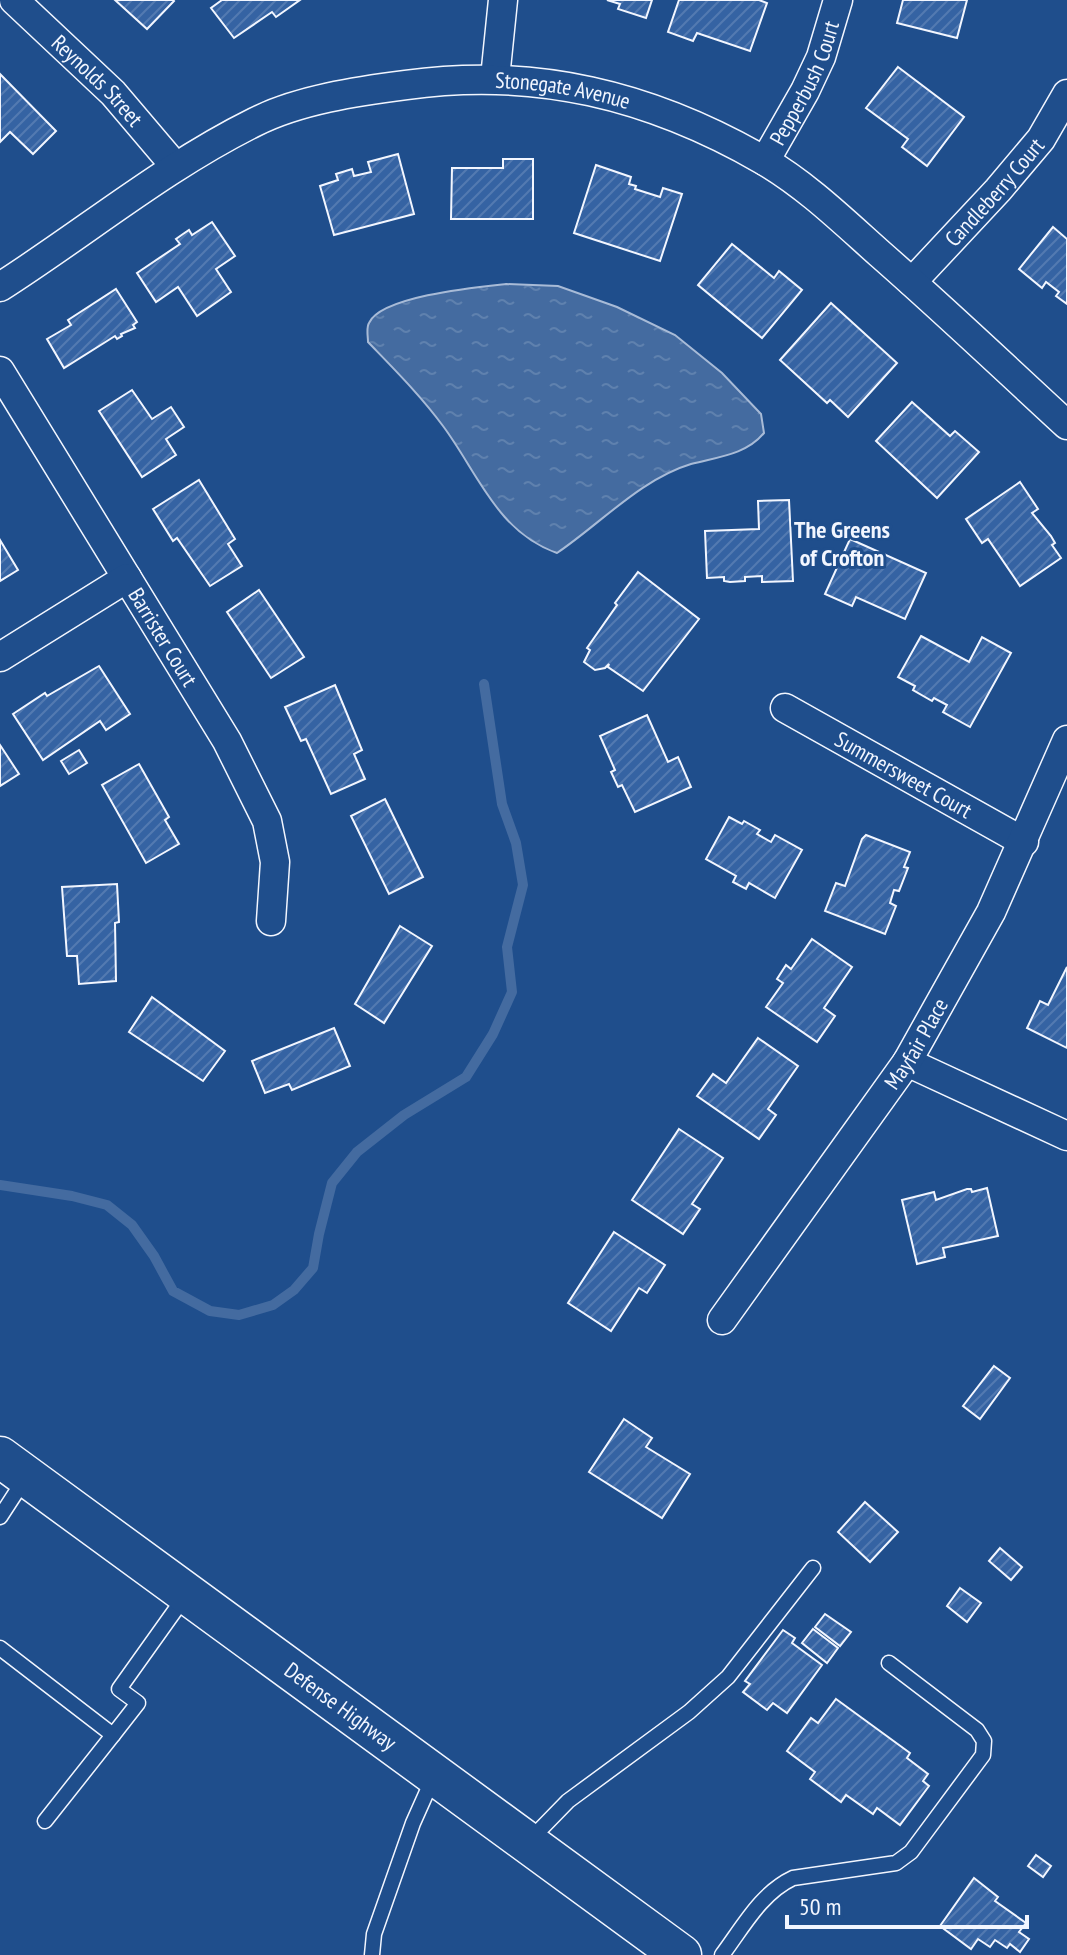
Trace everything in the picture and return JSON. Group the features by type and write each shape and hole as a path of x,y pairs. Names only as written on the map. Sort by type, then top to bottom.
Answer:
{"main road":[{"name":"Defense Highway","path":"13,1467 681,1955"}],"street":[{"name":"Reynolds Street","path":"14,0 113,93 175,166"},
{"path":"495,78 503,0"},
{"name":"Pepperbush Court","path":"765,161 821,57 838,0"},
{"name":"Stonegate Avenue","path":"0,287 175,166 259,120 343,93 436,80 495,78 565,84 630,102 698,126 765,161 815,196 1067,425"},
{"name":"Candleberry Court","path":"912,282 1041,139 1067,94"},
{"name":"Barrister Court","path":"0,371 227,741 267,821 275,862 271,921"},
{"path":"0,657 127,578"},
{"name":"Summersweet Court","path":"785,708 1024,842"},
{"name":"Mayfair Place","path":"722,1320 907,1062 991,912 1067,740"},
{"path":"907,1062 1067,1136"}],"lane":[{"path":"0,1517 13,1467"},
{"path":"527,1843 568,1801 689,1712 728,1677 813,1568"},
{"path":"45,1821 138,1703 119,1689 186,1594"},
{"path":"0,1648 113,1735"},
{"path":"722,1955 769,1893 780,1885 793,1878 896,1863 911,1852 983,1755 984,1741 977,1730 889,1663"},
{"path":"372,1955 374,1934 413,1823 434,1775"}],"water":[{"path":"506,284 558,286 617,307 675,335 722,373 761,414 764,433 740,451 691,464 655,480 557,553 536,543 504,516 435,415 368,342 369,323 377,314 392,306 432,294"}],"building":[{"path":"115,0 173,0 174,1 147,29"},
{"path":"222,0 300,0 276,17 272,12 234,38 211,8"},
{"path":"607,0 652,0 646,18 618,9 620,4"},
{"path":"679,0 759,0 767,3 750,51 697,33 693,41 668,32"},
{"path":"903,0 967,0 957,38 897,23"},
{"path":"898,67 964,117 927,166 902,147 908,139 866,108"},
{"path":"0,74 56,131 33,154 10,132 0,142"},
{"path":"398,154 414,214 334,235 320,186 338,180 336,174 352,169 354,176 371,172 368,162"},
{"path":"503,159 533,159 533,219 451,219 452,168 503,168"},
{"path":"596,165 631,177 629,184 636,186 635,189 660,197 663,188 682,194 660,261 574,233"},
{"path":"212,222 235,256 216,269 231,292 197,316 178,287 156,302 137,273 180,244 176,239 183,234 189,230 192,235"},
{"path":"1053,227 1067,239 1067,304 1056,296 1059,292 1046,282 1042,288 1019,269"},
{"path":"732,244 774,278 779,271 802,290 762,338 698,285"},
{"path":"116,289 137,322 133,325 135,328 117,339 115,336 64,368 47,339 71,325 68,320"},
{"path":"831,303 897,363 848,417 830,400 827,403 780,360"},
{"path":"132,390 152,419 171,407 184,427 166,439 176,455 142,477 99,411"},
{"path":"912,402 950,436 955,431 979,452 937,498 876,441"},
{"path":"199,480 235,539 228,544 242,566 210,586 177,538 173,541 153,509"},
{"path":"1020,482 1038,509 1032,513 1051,536 1055,543 1052,545 1061,558 1020,586 988,539 982,543 966,519"},
{"path":"789,500 793,581 762,582 762,576 730,582 724,581 724,577 707,578 705,531 759,529 758,501"},
{"path":"850,539 926,573 905,619 856,597 852,606 825,594"},
{"path":"0,540 18,570 0,581"},
{"path":"638,572 699,619 643,691 608,667 609,664 595,670 584,662 590,650 587,648"},
{"path":"259,590 304,657 271,678 227,612"},
{"path":"921,636 969,662 982,637 1011,653 970,727 943,712 947,705 934,698 932,701 913,690 915,686 898,677"},
{"path":"99,666 130,714 106,730 100,721 43,760 13,714 45,693 47,696"},
{"path":"335,685 362,750 354,754 365,779 331,794 306,739 301,741 285,707"},
{"path":"647,715 668,762 678,757 691,787 635,812 622,785 618,787 611,772 615,770 600,736"},
{"path":"0,745 19,774 0,786"},
{"path":"79,750 87,763 69,774 61,761"},
{"path":"139,764 169,817 165,820 179,844 146,863 102,785"},
{"path":"385,799 423,877 389,894 351,816"},
{"path":"729,817 760,830 757,834 771,842 775,835 802,850 775,898 749,883 746,889 733,882 736,876 706,859"},
{"path":"866,835 910,852 904,867 908,868 899,891 894,890 890,903 896,906 885,934 825,911 836,883 845,886"},
{"path":"117,884 116,981 79,984 77,956 67,956 62,887"},
{"path":"400,926 432,946 384,1023 355,1004"},
{"path":"812,939 852,967 824,1008 835,1016 817,1042 766,1007 783,983 777,979 786,965 791,969"},
{"path":"1067,967 1067,1048 1027,1028 1040,1001 1048,1005"},
{"path":"152,997 225,1051 203,1081 129,1032"},
{"path":"334,1028 350,1066 292,1090 289,1084 265,1093 252,1061"},
{"path":"758,1038 798,1066 768,1109 776,1115 759,1139 697,1096 713,1074 726,1083"},
{"path":"679,1129 723,1158 692,1204 700,1209 683,1234 632,1200"},
{"path":"987,1188 998,1236 943,1248 945,1257 917,1264 902,1200 934,1192 936,1200 967,1189 972,1192"},
{"path":"614,1232 665,1265 647,1293 639,1288 611,1331 568,1303"},
{"path":"994,1366 1010,1378 980,1419 963,1406"},
{"path":"624,1419 652,1438 646,1447 690,1474 662,1518 589,1472"},
{"path":"865,1502 898,1532 870,1562 838,1532"},
{"path":"1000,1548 1022,1567 1011,1580 989,1561"},
{"path":"960,1588 981,1603 967,1622 947,1606"},
{"path":"825,1614 851,1632 840,1646 815,1627"},
{"path":"813,1629 838,1648 827,1663 802,1643"},
{"path":"783,1630 795,1638 792,1643 822,1665 787,1713 773,1703 767,1710 743,1692 750,1684 745,1681"},
{"path":"836,1699 910,1753 907,1758 928,1774 923,1781 929,1786 900,1825 877,1808 873,1814 846,1795 841,1802 810,1779 815,1772 787,1751 811,1718 818,1723"},
{"path":"1036,1855 1051,1866 1043,1877 1028,1866"},
{"path":"974,1878 998,1897 995,1901 1026,1923 1019,1932 1029,1939 1020,1952 1010,1944 1007,1948 995,1940 990,1947 978,1939 971,1949 940,1926"}],"waterway":[{"path":"0,1185 72,1196 107,1205 132,1225 173,1291 210,1311 239,1315 273,1305 294,1290 313,1268 332,1183 357,1152 404,1115 466,1077 493,1034 512,992 507,947 523,885 516,843 502,804 484,684"}],"district":[{"name":"The Greens of Crofton","path":"842,544"}]}
